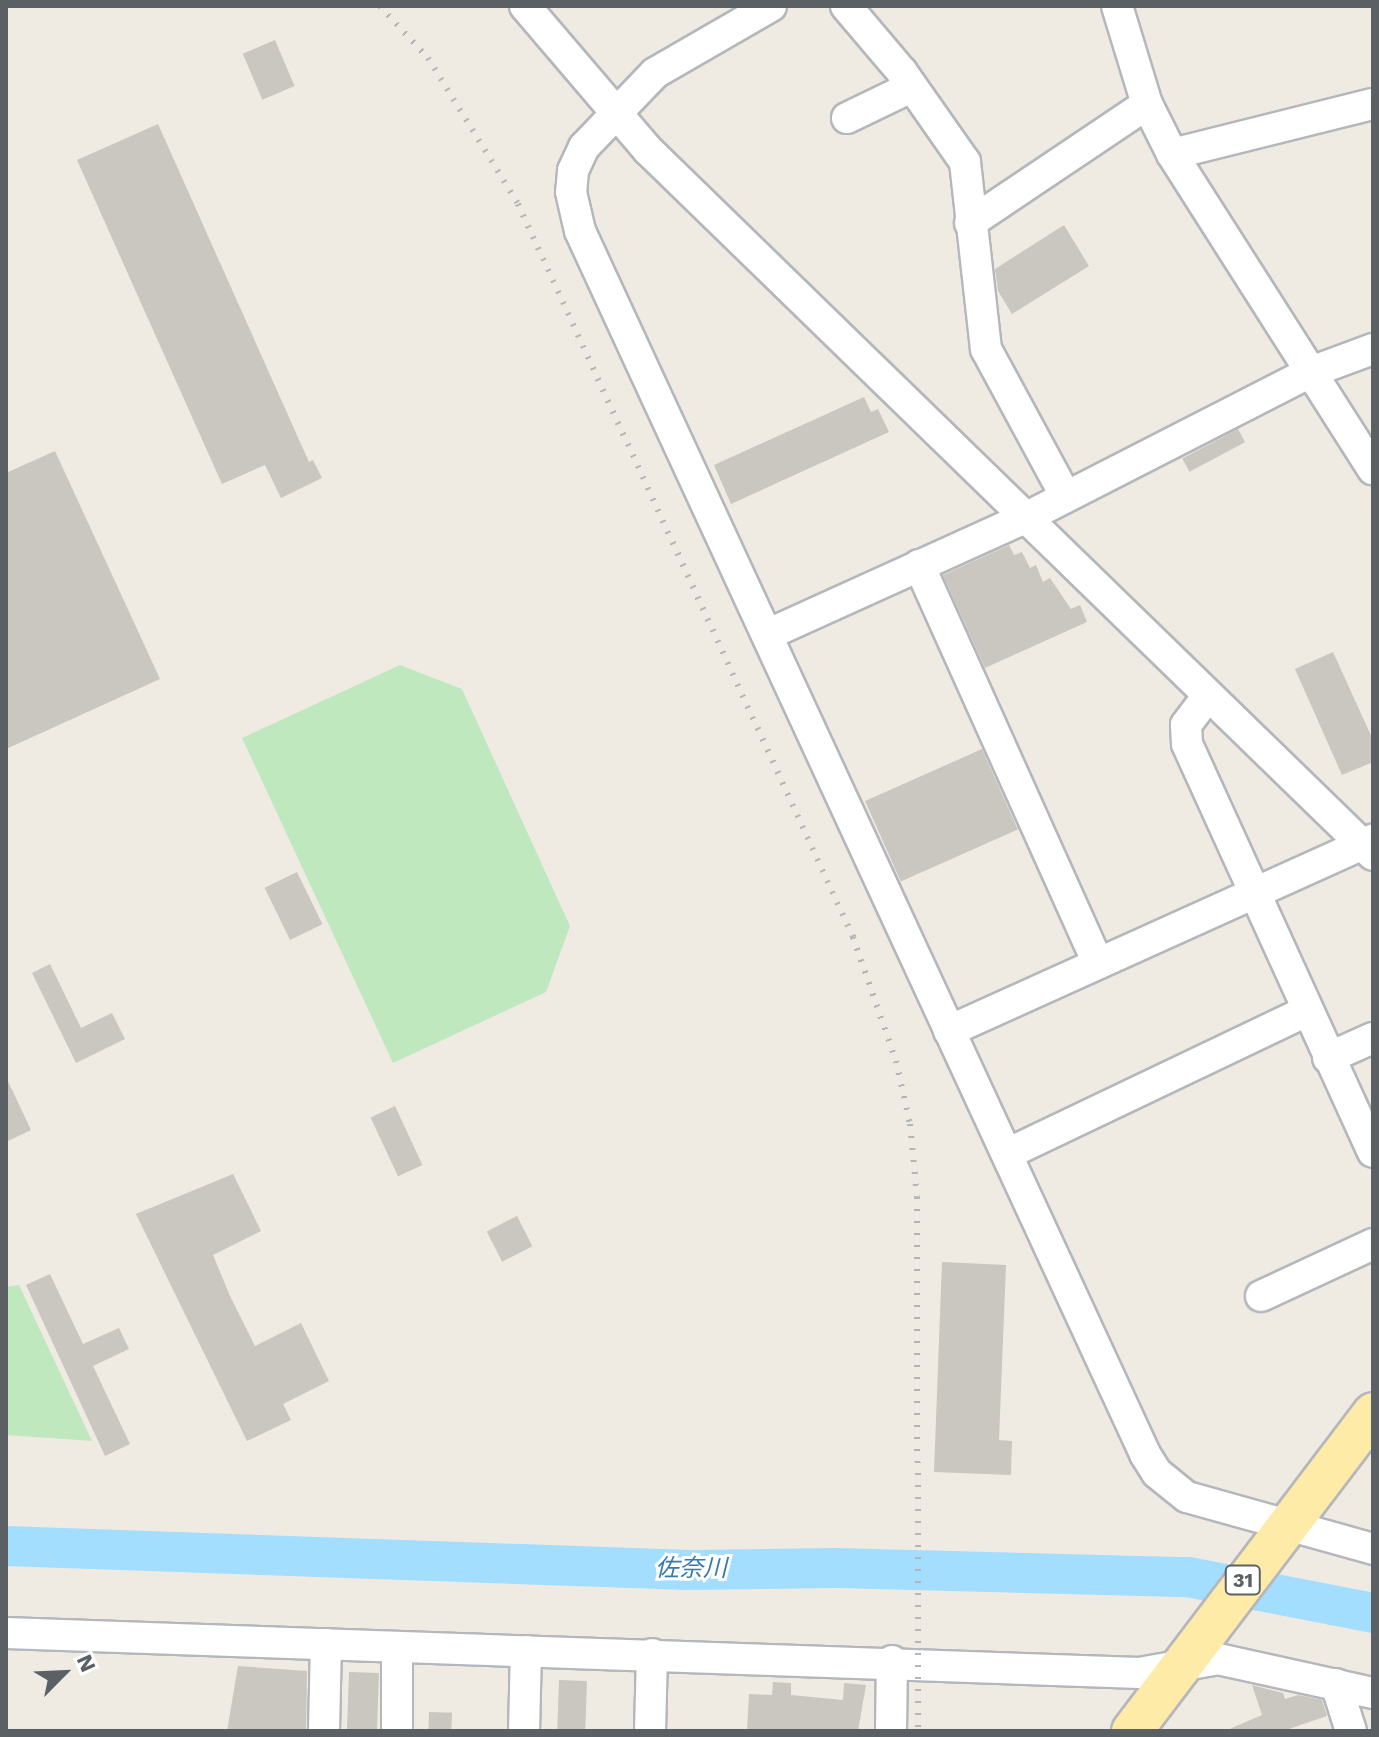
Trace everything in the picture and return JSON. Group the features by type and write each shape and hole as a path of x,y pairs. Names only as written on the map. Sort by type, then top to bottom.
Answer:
{"main road":[{"name":"31","path":"1132,1731 1286,1521 1373,1413"}],"street":[{"path":"525,6 614,112 1207,697 1370,847 1254,894 949,1031"},
{"path":"771,6 655,73 614,112 584,147 573,171 574,211 949,1031 1157,1473 1187,1497 1286,1521 1373,1549"},
{"path":"846,6 965,162 986,349 1066,497"},
{"path":"1117,6 1147,104 1172,154 1308,373 1373,469"},
{"path":"847,118 909,88"},
{"path":"970,223 1147,104"},
{"path":"1172,154 1373,104"},
{"path":"769,634 1025,518 1308,373 1373,349"},
{"path":"919,565 1098,964"},
{"path":"1207,697 1186,725 1187,744 1373,1152"},
{"path":"1007,1154 1307,1011"},
{"path":"1328,1058 1373,1038"},
{"path":"1261,1296 1373,1244"},
{"path":"6,1633 892,1661 1139,1673 1188,1652 1373,1693"},
{"path":"324,1731 326,1644"},
{"path":"397,1647 397,1731"},
{"path":"524,1731 526,1651"},
{"path":"650,1731 652,1654"},
{"path":"891,1731 892,1661"},
{"path":"1336,1684 1351,1731"}],"green space":[{"path":"400,665 462,689 570,926 546,992 393,1063 242,738"},
{"path":"19,1285 92,1441 6,1435 6,1287"}],"building":[{"path":"275,40 295,86 262,100 243,54"},
{"path":"158,124 309,462 313,460 322,478 281,498 265,465 222,484 77,160"},
{"path":"1064,225 1089,266 1012,314 998,291 995,269"},
{"path":"864,397 871,412 878,409 889,432 731,504 714,465"},
{"path":"1238,429 1245,442 1189,472 1182,459"},
{"path":"55,451 160,679 6,749 6,473"},
{"path":"1009,545 1014,555 1022,552 1030,568 1036,565 1043,582 1050,578 1071,609 1080,605 1087,622 985,668 943,575"},
{"path":"1333,652 1373,740 1373,762 1342,775 1295,669"},
{"path":"982,749 1018,829 901,881 865,801"},
{"path":"297,872 322,924 290,940 265,888"},
{"path":"50,964 81,1028 112,1013 125,1039 76,1063 32,973"},
{"path":"6,1077 31,1130 6,1142"},
{"path":"395,1106 422,1165 398,1176 371,1117"},
{"path":"233,1174 261,1231 213,1255 230,1296 255,1346 301,1323 329,1381 283,1404 291,1420 247,1441 136,1214"},
{"path":"517,1216 532,1246 502,1262 487,1231"},
{"path":"942,1262 1006,1265 999,1440 1012,1441 1011,1475 934,1472"},
{"path":"50,1274 83,1344 119,1328 129,1349 93,1366 130,1444 105,1456 26,1285"},
{"path":"238,1666 307,1671 306,1731 227,1731"},
{"path":"349,1672 379,1673 377,1731 347,1731"},
{"path":"559,1680 587,1681 585,1731 557,1731"},
{"path":"773,1682 791,1683 791,1695 843,1700 844,1683 866,1685 858,1731 747,1731 749,1694 772,1695"},
{"path":"1252,1685 1283,1693 1285,1699 1298,1695 1322,1700 1327,1716 1283,1731 1225,1731 1262,1715"},
{"path":"429,1712 452,1713 451,1731 428,1731"}],"waterway":[{"name":"佐奈川","path":"6,1546 690,1570 836,1568 1188,1577 1373,1613"}],"railway":[{"path":"380,6 428,58 518,204 853,937 896,1061 910,1124 917,1197 918,1731"}]}
